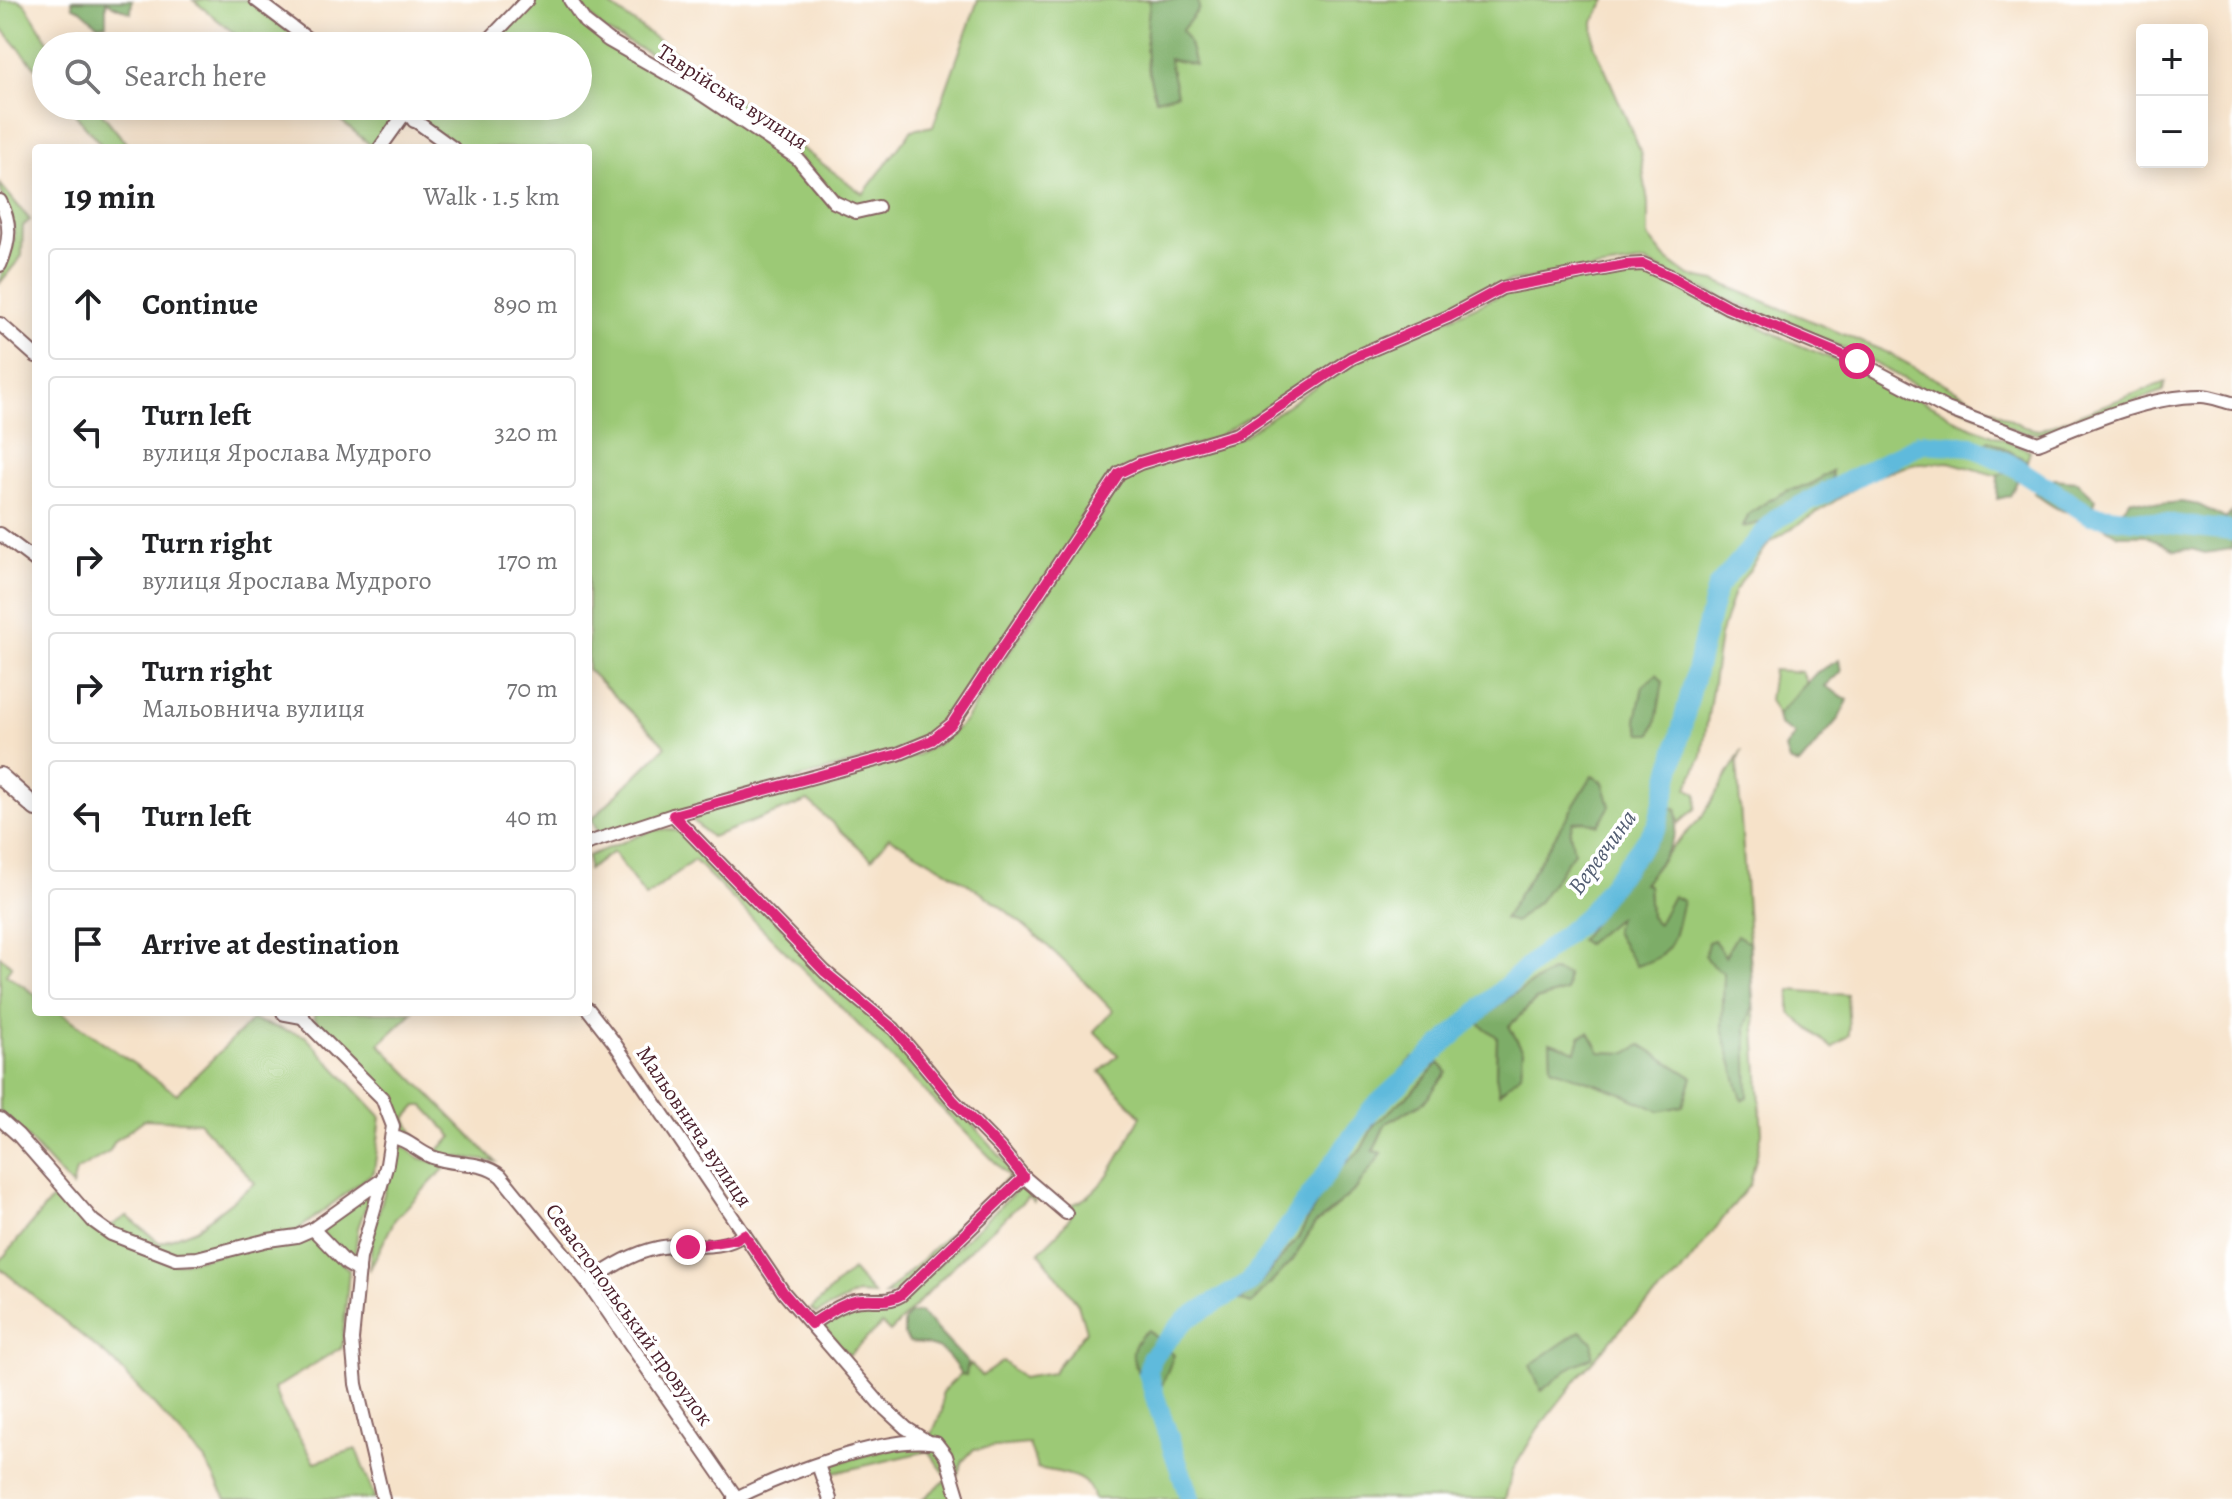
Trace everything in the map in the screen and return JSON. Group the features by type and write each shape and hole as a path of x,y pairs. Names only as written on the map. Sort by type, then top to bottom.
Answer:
{"street":[{"path":"256,0 298,32"},
{"path":"496,32 527,0"},
{"name":"Таврійська вулиця","path":"570,0 585,22 608,40 694,89 797,158 834,202 856,212 878,207"},
{"path":"383,144 400,120"},
{"path":"415,120 448,144"},
{"path":"0,201 8,216 9,230 0,265"},
{"path":"592,839 898,754 932,740 952,724 1119,473 1140,463 1238,434 1352,358 1448,317 1502,288 1643,264 1727,307 1857,361 1947,409 2038,443 2097,419 2167,400 2204,395 2232,403"},
{"path":"0,324 32,352"},
{"path":"0,534 32,558"},
{"path":"0,776 32,801"},
{"path":"673,815 825,972 894,1029 953,1100 1024,1177 1066,1213"},
{"name":"Мальовнича вулиця","path":"592,1014 784,1293 889,1414 932,1442"},
{"path":"300,1016 382,1098 391,1116 392,1137 384,1178 369,1220 359,1271 353,1362 383,1499"},
{"path":"0,1119 18,1135 93,1221 111,1234 176,1259 197,1258 297,1236 313,1229 384,1178"},
{"name":"Севастопольський провулок","path":"392,1137 405,1139 434,1158 493,1170 501,1176 588,1283 735,1498"},
{"path":"811,1324 855,1300 882,1302 901,1295 1024,1177"},
{"path":"313,1229 347,1264 359,1271"},
{"path":"588,1283 654,1248 702,1247 737,1239 744,1234"},
{"path":"735,1498 818,1465 906,1441 932,1442 946,1456 959,1499"},
{"path":"818,1465 830,1499"}],"green space":[{"path":"0,0 19,0 25,4 42,32 32,32 32,64 0,26"},
{"path":"72,0 132,0 131,13 106,2 106,24 98,25 73,7"},
{"path":"193,0 247,0 289,32 233,32"},
{"path":"531,0 567,0 584,24 795,160 829,201 856,209 836,200 795,154 718,95 720,87 863,194 912,130 933,126 978,0 1606,0 1593,22 1594,44 1640,150 1648,203 1648,237 1666,259 1689,276 1715,281 1886,352 2024,427 2039,430 2165,382 2163,391 2042,434 2022,432 1949,403 1855,353 1645,262 1508,282 1324,372 1215,438 1117,472 951,719 928,739 896,751 599,835 592,819 666,746 592,674 592,144 452,144 419,120 592,120 592,32 500,32"},
{"path":"575,0 603,0 684,59 681,69 605,31"},
{"path":"1150,0 1198,0 1199,9 1182,30 1195,65 1169,59 1177,94 1156,99 1146,50"},
{"path":"80,120 107,120 127,144 101,144"},
{"path":"340,120 392,120 375,144 369,144"},
{"path":"0,184 30,220 23,226 22,256 0,283 14,232"},
{"path":"1641,267 1787,340 1941,410 1956,420 2030,450 2027,461 1989,440 2011,469 1998,476 1949,462 1913,464 1871,478 1769,543 1734,592 1720,636 1702,756 1687,788 1697,794 1696,808 1679,823 1676,808 1670,808 1662,834 1580,940 1619,916 1615,931 1636,965 1659,925 1650,917 1648,885 1643,884 1668,852 1703,816 1742,750 1737,761 1762,1133 1750,1184 1679,1275 1628,1321 1537,1430 1513,1470 1505,1499 1093,1499 1091,1490 1080,1479 1037,1468 1029,1444 974,1449 963,1461 957,1476 946,1450 931,1436 942,1411 942,1392 971,1364 982,1376 1003,1361 1022,1378 1052,1373 1086,1331 1078,1304 1039,1252 1074,1211 1071,1205 1094,1191 1104,1180 1141,1116 1100,1072 1118,1055 1094,1031 1113,1011 1061,958 1005,910 889,837 872,859 808,801 711,837 686,814 917,755 939,743 964,722 1123,476 1138,467 1243,436 1348,364 1509,291","holes":["1831,471 1831,486 1772,513 1768,521 1744,526 1749,514 1768,501 1789,490 1809,486","1552,971 1567,975 1566,991 1536,1000 1509,1026 1523,1051 1496,1075 1497,1036 1479,1023 1511,996","1439,1063 1447,1072 1424,1101 1386,1123 1373,1152 1381,1153 1356,1189 1314,1225 1293,1260 1241,1300 1259,1285 1298,1238 1332,1175 1361,1150 1374,1125"]},
{"path":"1989,440 2027,461 2010,496 1997,499 1998,476 2010,469 1979,458 1982,445"},
{"path":"1832,471 1831,486 1772,513 1768,521 1743,527 1749,514 1768,501 1789,490 1809,486"},
{"path":"2054,479 2076,481 2096,499 2093,508 2068,512 2034,493"},
{"path":"2131,499 2160,504 2182,502 2199,505 2226,519 2232,512 2232,549 2205,553 2191,549 2175,550 2145,535 2118,535 2098,522 2101,513 2120,512"},
{"path":"1839,660 1841,672 1825,686 1848,700 1839,718 1799,765 1789,761 1785,749 1795,734 1779,725 1777,715 1817,672"},
{"path":"1773,670 1802,672 1807,684 1777,715 1769,700"},
{"path":"1657,674 1663,682 1656,722 1651,734 1641,734 1636,720 1643,686"},
{"path":"1592,776 1603,782 1610,806 1598,825 1573,822 1570,832 1574,852 1539,901 1515,922 1504,919"},
{"path":"1670,808 1676,808 1673,840 1643,884 1648,885 1650,917 1658,924 1673,896 1683,901 1675,935 1666,950 1649,962 1636,966 1614,931 1618,918 1586,944 1580,940 1662,834"},
{"path":"669,829 683,833 890,1030 1015,1173 1013,1182 895,1294 884,1296 1009,1176 694,860 646,897 613,852 592,867 592,854 653,830"},
{"path":"1737,935 1749,942 1753,1006 1746,1026 1748,1097 1742,1100 1722,1028 1724,973 1712,965 1705,955 1708,942 1714,940 1725,956"},
{"path":"0,956 12,965 6,974 32,992 32,1016 66,1016 177,1094 252,1020 305,1036 381,1117 374,1172 294,1233 187,1256 174,1256 109,1227 127,1216 160,1243 196,1229 255,1183 199,1122 145,1119 115,1141 109,1152 76,1171 72,1187 0,1112"},
{"path":"1553,971 1567,975 1566,991 1536,1000 1509,1026 1523,1051 1521,1074 1499,1093 1497,1037 1478,1023 1511,996"},
{"path":"1790,990 1847,995 1849,1035 1832,1048 1790,1013"},
{"path":"409,1016 379,1044 496,1162 433,1154 453,1137 424,1106 417,1106 406,1118 420,1147 403,1132 398,1110 382,1087 314,1017"},
{"path":"1589,1032 1600,1052 1627,1053 1641,1045 1692,1077 1683,1106 1659,1111 1618,1092 1551,1068 1550,1042 1576,1051 1580,1036"},
{"path":"1412,1059 1409,1081 1369,1116 1361,1112"},
{"path":"1439,1063 1447,1072 1424,1102 1386,1123 1373,1151 1382,1153 1356,1189 1314,1225 1293,1260 1251,1304 1240,1300 1259,1285 1298,1238 1332,1175 1361,1150 1374,1125"},
{"path":"399,1143 420,1158 447,1166 395,1219 369,1271 373,1231"},
{"path":"1026,1187 1037,1193 1034,1202 1028,1197 970,1249 890,1332 882,1324 849,1355 820,1324 844,1308 876,1304 888,1307 900,1301 1018,1189"},
{"path":"371,1192 358,1228 354,1261 341,1254 320,1231"},
{"path":"57,1193 103,1235 174,1264 315,1237 349,1270 342,1347 274,1389 282,1409 315,1462 356,1449 375,1499 226,1499 204,1459 115,1363 0,1268 0,1261"},
{"path":"852,1270 874,1295 857,1294 816,1314 811,1309"},
{"path":"920,1312 968,1363 966,1375 961,1374 940,1350 909,1342 904,1335 904,1322 909,1314"},
{"path":"1148,1330 1174,1355 1162,1385 1148,1387 1135,1365 1133,1351 1140,1337"},
{"path":"1580,1331 1593,1342 1592,1357 1573,1366 1541,1391 1530,1365"},
{"path":"906,1445 926,1445 937,1450 947,1470 954,1499 923,1499 948,1478 928,1451 825,1475 824,1469 830,1464"}],"waterway":[{"name":"Веревчина","path":"1190,1499 1148,1372 1151,1358 1186,1319 1249,1283 1371,1110 1588,915 1657,826 1717,587 1777,518 1922,443 1971,446 2012,465 2090,515 2232,531"}],"route":[{"path":"688,1247 737,1239 744,1234 784,1293 811,1324 855,1300 882,1302 901,1295 1024,1177 953,1100 894,1029 825,972 673,815 898,754 932,740 952,724 1119,473 1140,463 1238,434 1352,358 1448,317 1502,288 1625,265 1643,264 1727,307 1857,361"}]}
